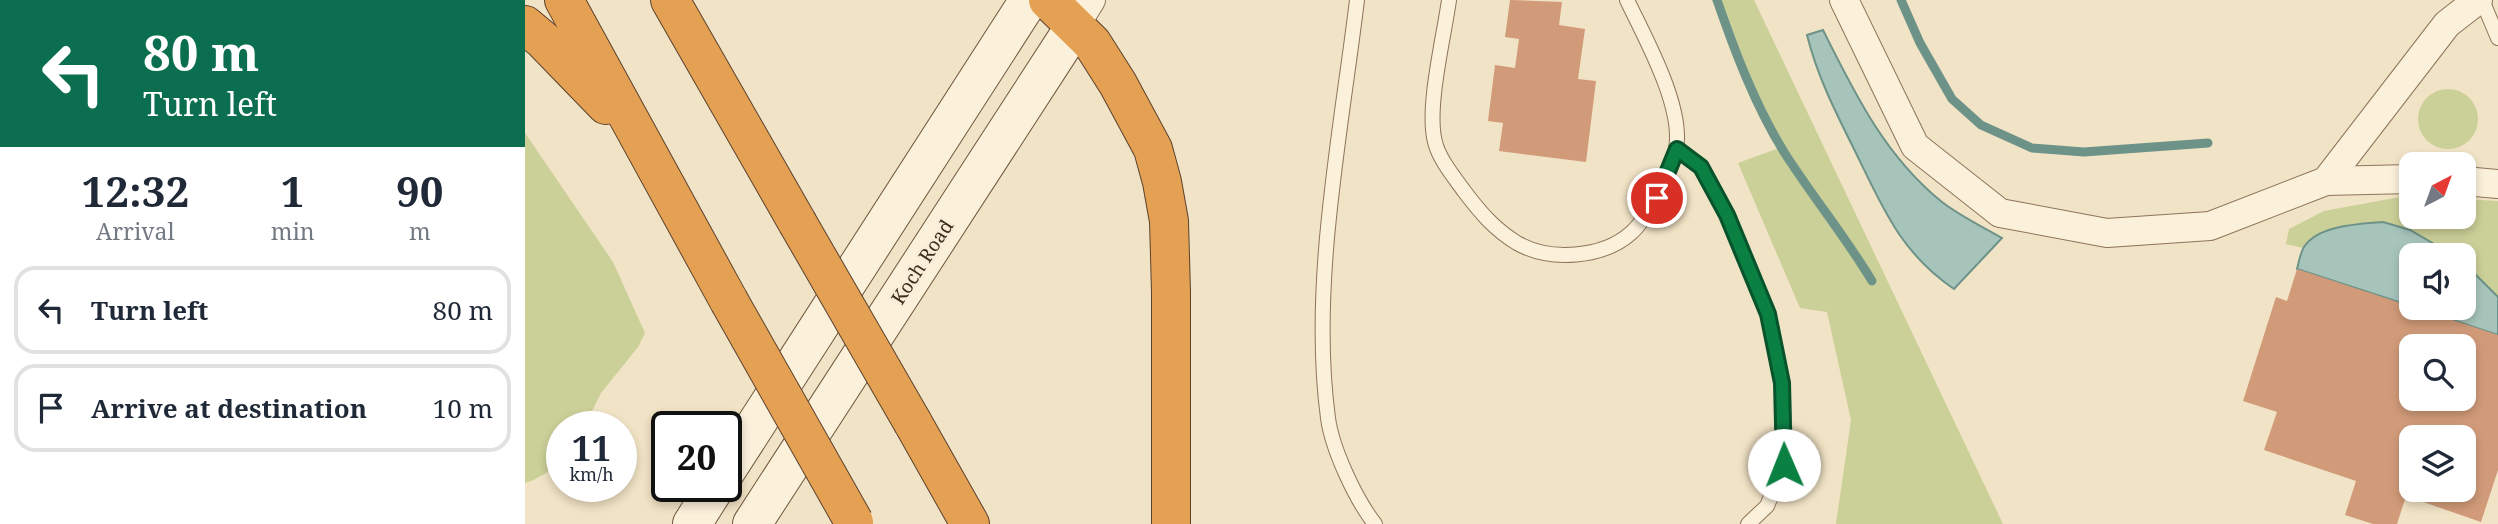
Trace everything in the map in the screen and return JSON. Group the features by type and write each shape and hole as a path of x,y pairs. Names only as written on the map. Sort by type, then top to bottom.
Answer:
{"highway":[{"path":"564,0 729,302 854,523"},
{"path":"670,0 970,524"},
{"path":"1048,0 1083,13 1092,43 1136,113 1153,149 1162,182 1169,221 1171,524"},
{"path":"525,25 543,40 644,145"}],"street":[{"path":"742,446 1029,0"},
{"path":"1844,0 1915,146 2000,213 2106,233 2210,226 2326,181 2399,179"},
{"path":"2326,181 2447,24 2480,0"},
{"name":"Koch Road","path":"752,524 1083,13"},
{"path":"2476,182 2498,184"},
{"path":"692,524 706,502"}],"lane":[{"path":"1357,0 1326,266 1324,330 1328,420 1347,473 1375,524"},
{"path":"1449,0 1432,124 1435,144 1455,179 1489,223 1519,244 1555,255 1597,252 1632,232 1657,198 1677,149 1672,102 1627,0"},
{"path":"2480,0 2498,38"},
{"path":"1677,149 1701,167 1727,215 1768,314 1782,383 1784,465 1767,506 1748,524"}],"green space":[{"path":"1712,0 1754,0 2003,524 1836,524 1851,420 1827,312 1800,308 1738,163 1779,148"},
{"path":"2442,89 2454,89 2473,102 2478,119 2476,131 2465,144 2454,149 2442,149 2423,136 2418,125 2418,113 2431,94"},
{"path":"525,133 613,262 645,333 638,347 601,393 592,411 546,411 546,473 525,483"},
{"path":"2399,197 2399,227 2354,224 2326,232 2303,248 2286,244 2289,229 2324,211"},
{"path":"2476,200 2498,201 2498,297 2476,275 2476,243 2432,243 2407,229 2476,229"}],"water":[{"path":"1823,30 1873,123 1904,165 1942,202 2002,238 1954,289 1919,259 1905,242 1872,187 1832,105 1811,50 1807,35"},
{"path":"2383,222 2399,229 2410,230 2432,243 2399,243 2399,302 2297,269 2304,247 2310,240 2329,230"},
{"path":"2476,275 2498,297 2498,335 2453,320 2476,320"}],"building":[{"path":"1510,0 1562,2 1559,25 1585,29 1578,79 1596,81 1586,162 1499,151 1503,123 1488,121 1495,65 1515,68 1519,39 1505,37"},
{"path":"2297,269 2399,302 2399,320 2452,320 2498,335 2498,470 2481,522 2423,502 2476,502 2476,425 2399,425 2399,502 2404,502 2397,524 2373,524 2345,515 2356,481 2264,450 2277,412 2243,401 2276,297 2287,301"}],"waterway":[{"path":"1717,0 1746,78 1764,116 1795,168 1872,281"},
{"path":"1901,0 1920,43 1952,99 1981,125 2032,148 2084,152 2208,143"}],"route":[{"path":"1657,198 1677,149 1701,167 1727,215 1768,314 1782,383 1784,465"}]}
